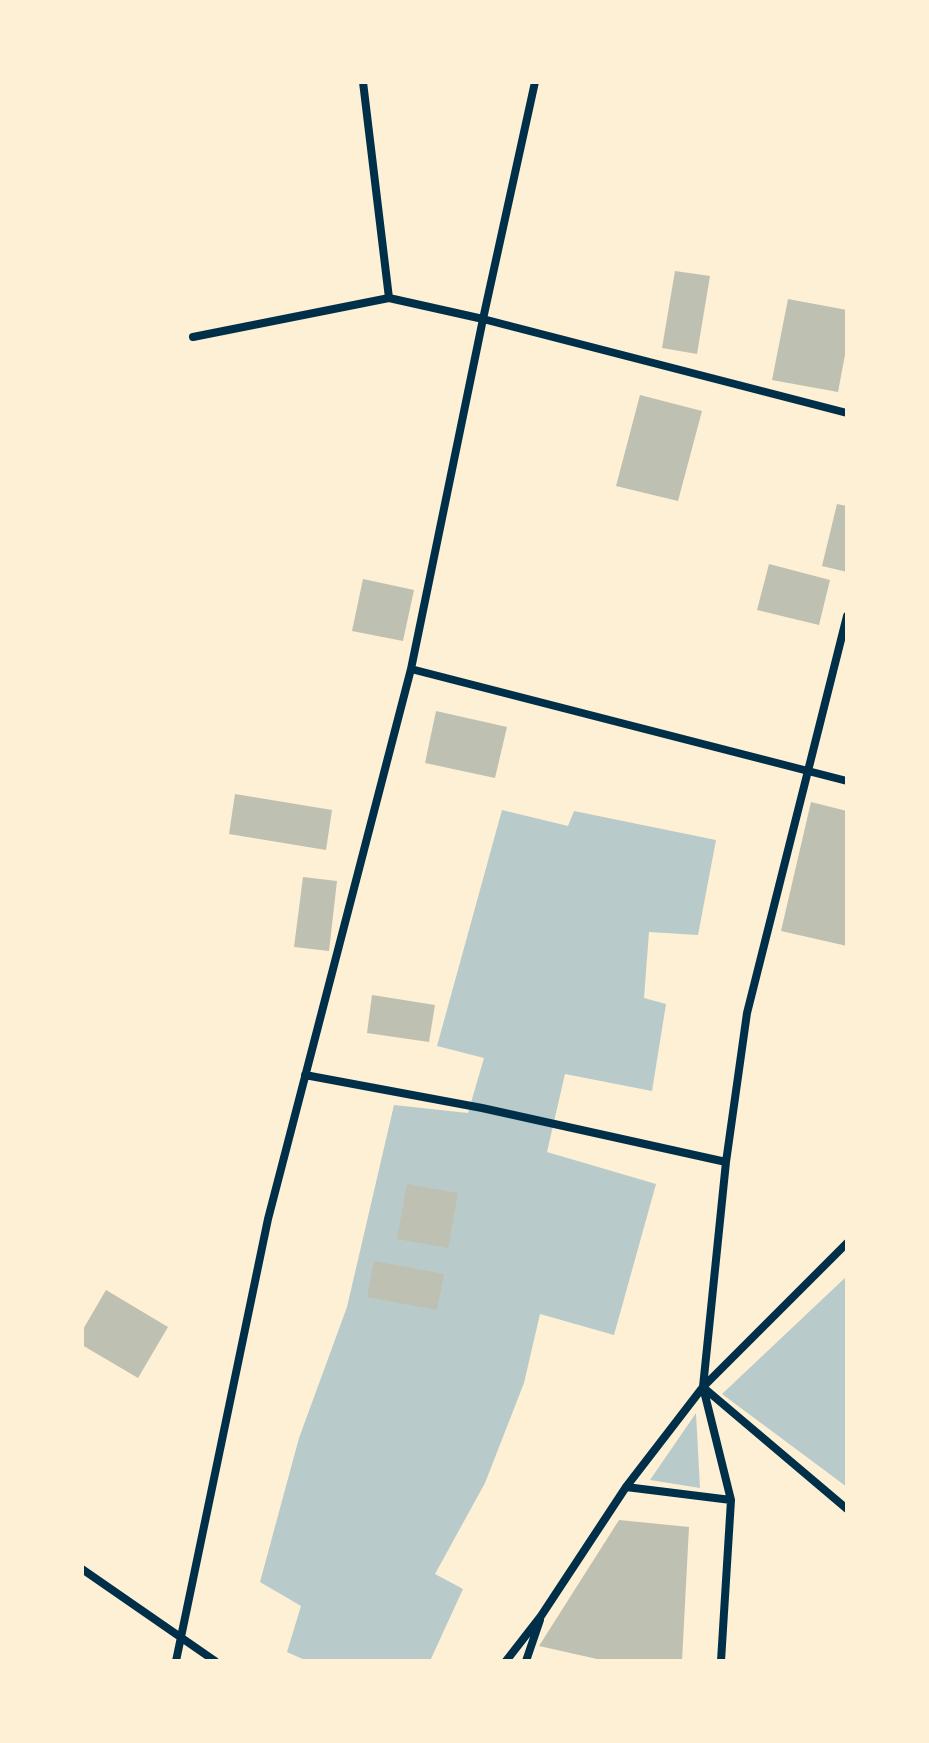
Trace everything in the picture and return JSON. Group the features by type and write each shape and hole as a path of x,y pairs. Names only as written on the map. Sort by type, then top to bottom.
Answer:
{"street":[{"path":"363,82 389,298"},
{"path":"176,1661 268,1219 411,669 535,82"},
{"path":"193,337 389,298 483,319 847,413"},
{"path":"721,1661 731,1500 703,1387 726,1162 747,1013 847,616"},
{"path":"411,669 847,781"},
{"path":"305,1075 482,1108 726,1162"},
{"path":"506,1661 541,1616 626,1487 703,1387 847,1243"},
{"path":"703,1387 847,1509"},
{"path":"626,1487 731,1500"},
{"path":"82,1569 215,1661"},
{"path":"526,1661 541,1616"}],"shaded area":[{"path":"502,810 568,826 574,811 716,840 698,935 649,932 644,998 666,1004 652,1091 565,1074 547,1152 656,1184 614,1335 540,1314 524,1383 485,1483 435,1574 463,1589 430,1661 307,1661 287,1652 301,1606 260,1582 299,1438 347,1307 394,1105 468,1113 484,1058 437,1046"},
{"path":"847,1276 847,1487 722,1394"},
{"path":"696,1413 700,1488 650,1480"}],"building":[{"path":"675,271 710,276 697,354 662,348"},
{"path":"788,299 847,310 847,344 838,392 772,380"},
{"path":"640,395 702,411 678,501 616,486"},
{"path":"837,504 847,506 847,572 822,566"},
{"path":"769,564 830,580 819,625 757,610"},
{"path":"363,579 414,590 403,641 352,631"},
{"path":"436,711 507,727 495,778 425,763"},
{"path":"235,794 332,810 326,850 229,834"},
{"path":"811,802 847,811 847,946 781,931"},
{"path":"303,877 337,881 329,951 294,947"},
{"path":"372,995 435,1005 429,1042 367,1033"},
{"path":"407,1184 458,1193 448,1248 397,1239"},
{"path":"374,1261 444,1274 437,1310 367,1297"},
{"path":"106,1290 168,1327 138,1378 82,1345 82,1331"},
{"path":"619,1520 689,1527 682,1661 606,1661 539,1646"}]}
